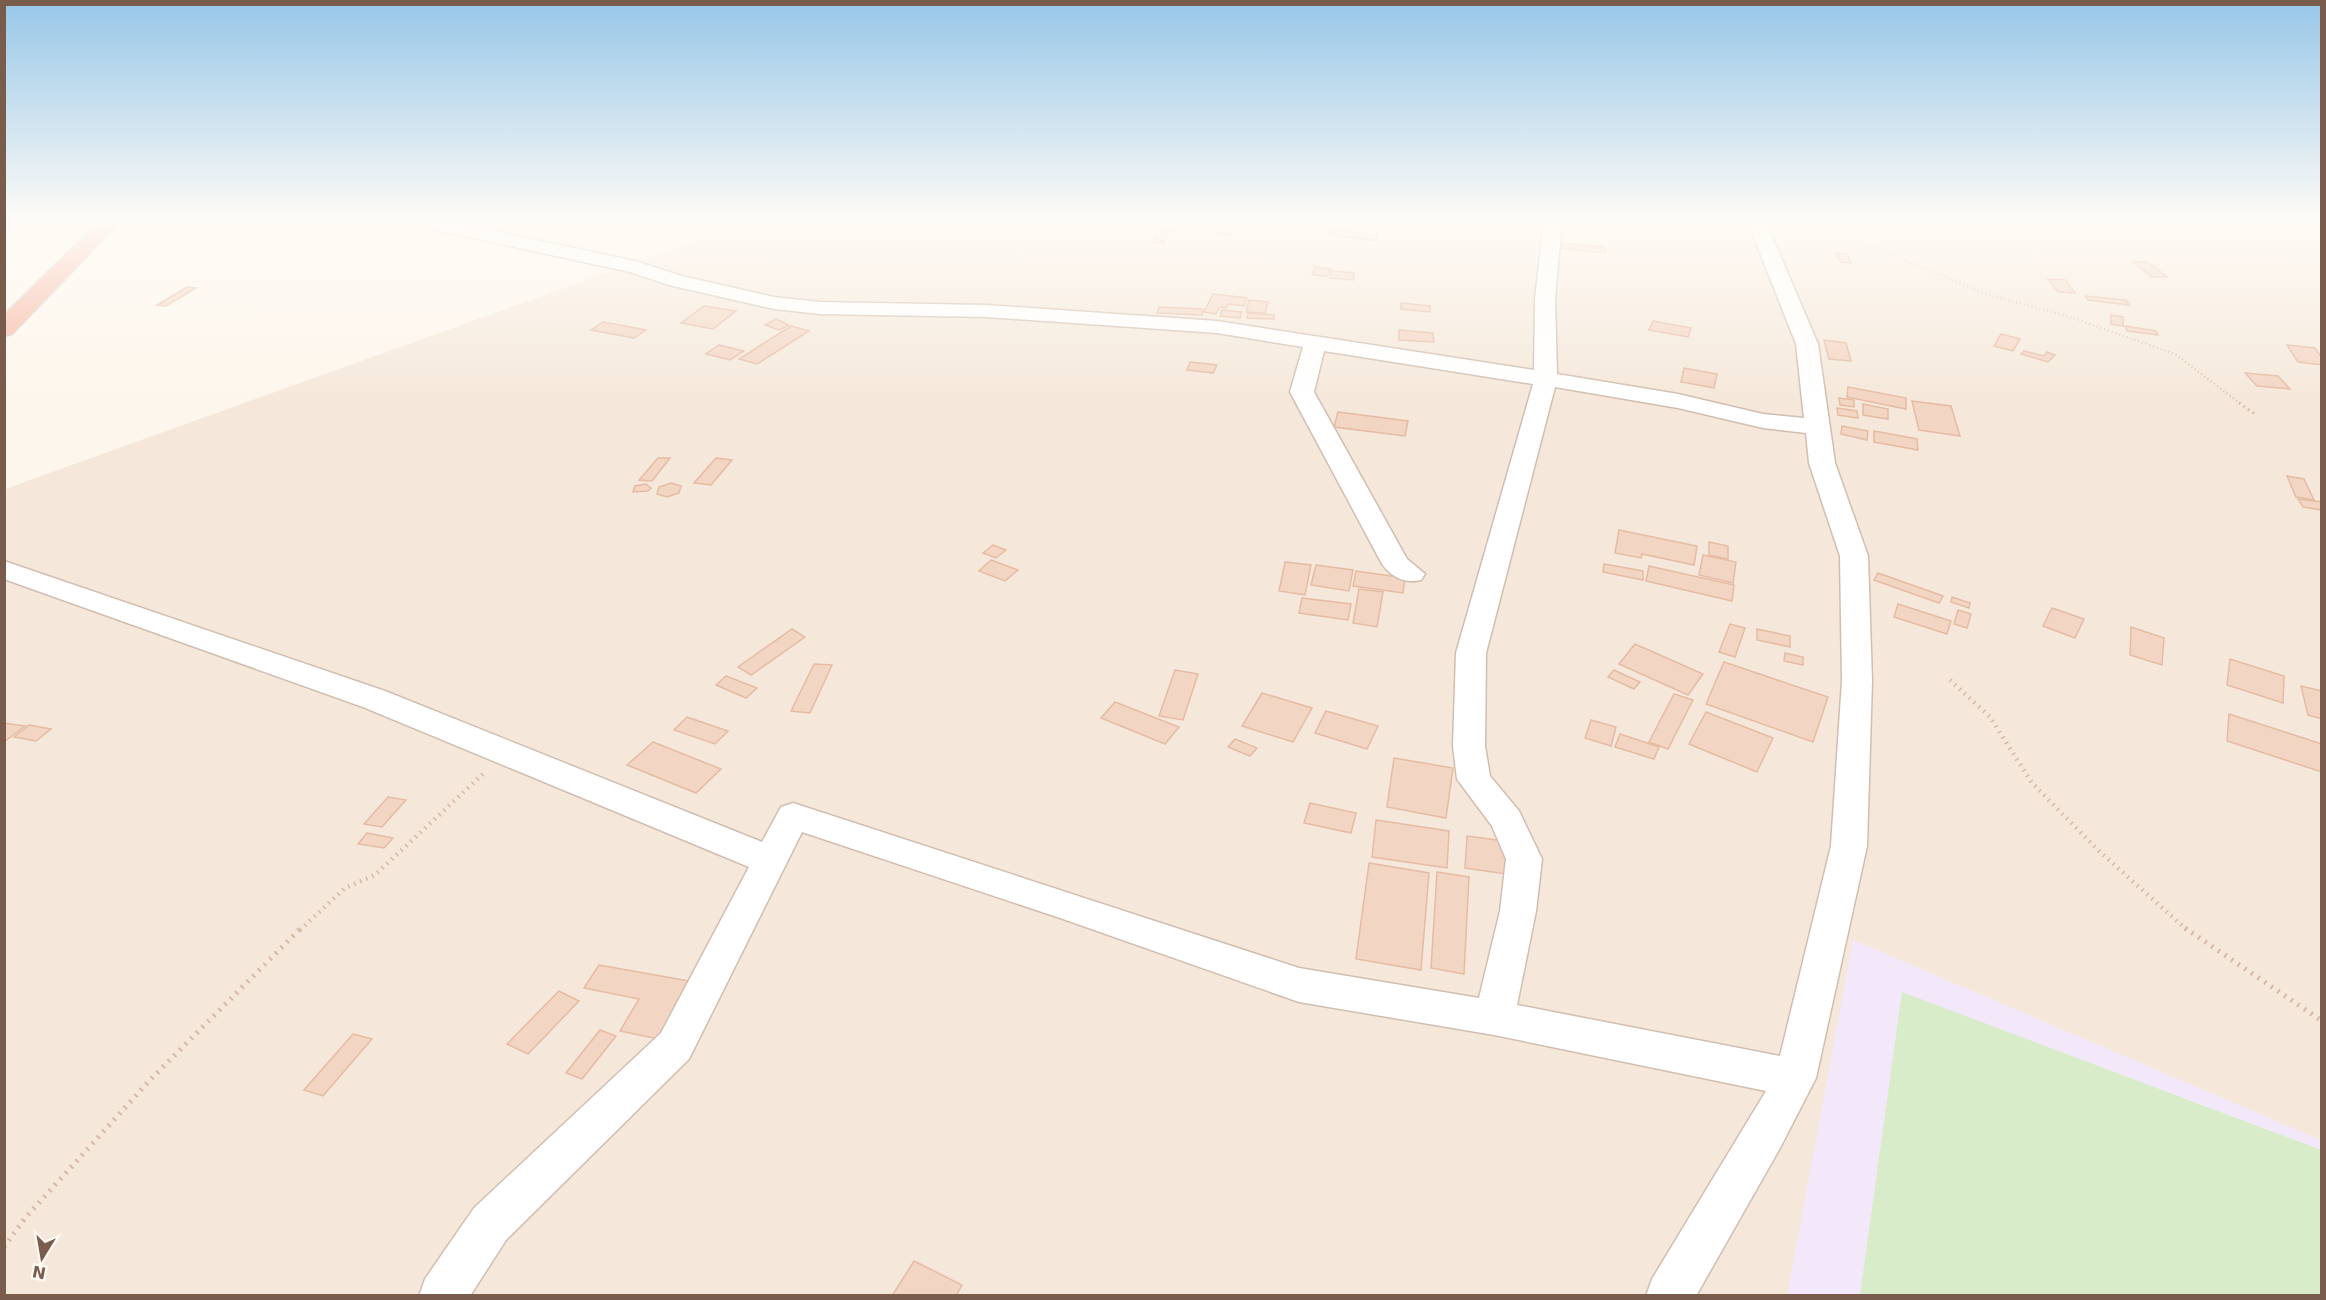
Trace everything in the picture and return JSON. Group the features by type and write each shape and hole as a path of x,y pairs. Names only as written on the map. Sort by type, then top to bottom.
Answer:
{"highway":[{"path":"4,329 51,281"}],"street":[{"path":"675,281 774,303 820,308 986,311 1217,327 1316,341 1678,401 1763,421 1816,427"},
{"path":"1494,1018 1518,911 1524,859 1507,820 1474,778 1469,746 1471,653 1546,379 1543,340 1546,281"},
{"path":"1669,1296 1765,1134 1795,1078 1849,846 1857,681 1854,556 1822,463 1807,344 1781,281"},
{"path":"1316,341 1302,392 1396,564 1411,574"},
{"path":"4,569 374,699 771,861"},
{"path":"442,1296 490,1224 675,1046 793,816 1075,908 1299,985 1494,1018 1795,1078"}],"path":[{"path":"1954,281 1986,294 2067,316 2175,354 2256,415"},
{"path":"1950,680 1990,717 2032,783 2100,852 2179,924 2322,1021"},
{"path":"4,1246 26,1217 151,1079 248,980 345,888 375,875 506,752"}],"shaded area":[{"path":"584,281 2321,281 2321,1295 5,1296 5,489"},
{"path":"1853,940 2321,1140 2321,1295 1787,1296"}],"green space":[{"path":"1902,992 2321,1150 2321,1295 1860,1295"}],"building":[{"path":"2049,281 2066,281 2075,293 2058,292"},
{"path":"187,287 196,288 166,306 157,305"},
{"path":"1213,294 1247,298 1244,306 1228,304 1226,308 1220,307 1216,314 1204,312"},
{"path":"2085,296 2126,300 2129,305 2088,300"},
{"path":"1249,300 1268,302 1265,313 1246,312"},
{"path":"1401,303 1430,306 1430,312 1401,309"},
{"path":"704,306 736,311 713,329 681,323"},
{"path":"1159,307 1203,309 1202,315 1157,313"},
{"path":"1222,310 1242,312 1240,318 1220,316"},
{"path":"1248,313 1274,315 1274,319 1247,318"},
{"path":"2111,315 2123,317 2123,326 2111,324"},
{"path":"776,319 789,325 779,330 765,325"},
{"path":"1653,321 1691,328 1688,337 1649,330"},
{"path":"603,322 646,330 634,338 591,330"},
{"path":"791,326 809,331 757,364 739,359"},
{"path":"2125,326 2156,331 2158,335 2127,331"},
{"path":"1399,330 1433,333 1434,342 1399,340"},
{"path":"2001,334 2020,339 2013,351 1994,346"},
{"path":"1824,340 1846,343 1851,361 1829,359"},
{"path":"719,345 744,351 730,360 706,354"},
{"path":"2287,345 2315,348 2322,358 2322,365 2298,362"},
{"path":"2024,351 2044,356 2047,352 2055,355 2048,362 2021,354"},
{"path":"1190,362 1217,365 1213,373 1187,370"},
{"path":"1684,368 1717,374 1714,388 1681,382"},
{"path":"2245,373 2278,376 2290,389 2257,386"},
{"path":"1848,387 1906,398 1906,409 1847,397"},
{"path":"1839,398 1854,400 1854,407 1840,405"},
{"path":"1912,401 1951,406 1960,436 1919,430"},
{"path":"1863,404 1888,409 1888,419 1863,415"},
{"path":"1837,408 1857,411 1858,418 1838,415"},
{"path":"1338,412 1408,421 1405,436 1334,427"},
{"path":"1842,426 1868,431 1867,440 1841,434"},
{"path":"1874,431 1917,439 1918,450 1874,442"},
{"path":"658,458 670,458 652,481 639,480"},
{"path":"716,458 732,460 711,485 694,483"},
{"path":"2287,476 2304,479 2314,500 2296,497"},
{"path":"671,483 681,486 679,493 667,497 657,494 659,487"},
{"path":"646,484 651,488 648,491 633,492 635,486"},
{"path":"2298,499 2322,502 2322,510 2303,507"},
{"path":"1619,530 1697,546 1694,565 1642,554 1641,558 1615,553"},
{"path":"1709,542 1728,546 1728,559 1709,555"},
{"path":"993,545 1006,550 996,558 983,553"},
{"path":"1703,555 1736,562 1733,583 1699,575"},
{"path":"991,560 1018,570 1005,581 979,571"},
{"path":"1285,562 1311,565 1305,595 1279,591"},
{"path":"1604,564 1643,571 1643,580 1603,572"},
{"path":"1316,565 1353,570 1349,591 1311,585"},
{"path":"1649,566 1734,585 1732,601 1646,581"},
{"path":"1356,571 1405,578 1403,593 1353,586"},
{"path":"1878,573 1943,596 1939,603 1874,580"},
{"path":"1359,589 1383,592 1377,627 1353,623"},
{"path":"1952,597 1970,603 1969,608 1951,602"},
{"path":"1302,598 1351,604 1348,620 1299,613"},
{"path":"1898,604 1951,621 1947,634 1894,617"},
{"path":"2052,608 2084,619 2075,638 2043,626"},
{"path":"1958,610 1971,614 1967,628 1954,624"},
{"path":"1730,624 1745,628 1735,657 1719,652"},
{"path":"2131,627 2164,638 2162,665 2130,655"},
{"path":"792,629 805,637 751,675 738,667"},
{"path":"1757,629 1790,636 1790,647 1757,640"},
{"path":"1635,644 1703,674 1688,695 1619,664"},
{"path":"1785,653 1803,657 1803,665 1784,661"},
{"path":"2230,659 2284,676 2283,703 2227,685"},
{"path":"1724,662 1828,697 1813,742 1706,704"},
{"path":"814,664 832,665 810,713 791,711"},
{"path":"1175,670 1198,674 1183,720 1159,716"},
{"path":"1614,670 1640,682 1634,689 1608,677"},
{"path":"726,676 757,688 746,698 716,685"},
{"path":"2301,686 2322,691 2322,719 2308,715"},
{"path":"1262,693 1312,708 1293,742 1242,726"},
{"path":"1674,694 1693,700 1668,749 1649,742"},
{"path":"1115,702 1179,727 1165,744 1101,718"},
{"path":"1326,711 1378,726 1367,749 1315,733"},
{"path":"1706,712 1773,738 1757,772 1689,744"},
{"path":"2229,714 2322,744 2322,772 2227,741"},
{"path":"687,717 728,731 715,744 674,730"},
{"path":"1591,720 1616,727 1611,746 1585,738"},
{"path":"4,723 25,726 4,742"},
{"path":"29,725 51,729 36,741 14,737"},
{"path":"1620,734 1659,747 1654,759 1615,747"},
{"path":"1235,739 1257,748 1250,756 1228,747"},
{"path":"653,742 721,769 696,793 627,765"},
{"path":"1394,758 1453,768 1446,818 1387,807"},
{"path":"388,797 406,800 382,827 364,824"},
{"path":"1310,803 1356,813 1351,833 1304,823"},
{"path":"1376,820 1449,831 1447,868 1372,857"},
{"path":"367,833 393,838 384,848 358,844"},
{"path":"1467,836 1512,842 1513,875 1465,868"},
{"path":"1369,863 1429,873 1421,970 1356,959"},
{"path":"1437,872 1469,877 1464,974 1431,968"},
{"path":"599,965 695,982 663,1040 620,1031 639,999 584,988"},
{"path":"559,991 579,1001 528,1054 507,1044"},
{"path":"600,1030 616,1036 582,1079 566,1073"},
{"path":"353,1034 372,1039 323,1096 304,1090"},
{"path":"914,1261 962,1285 956,1296 892,1296"}]}
